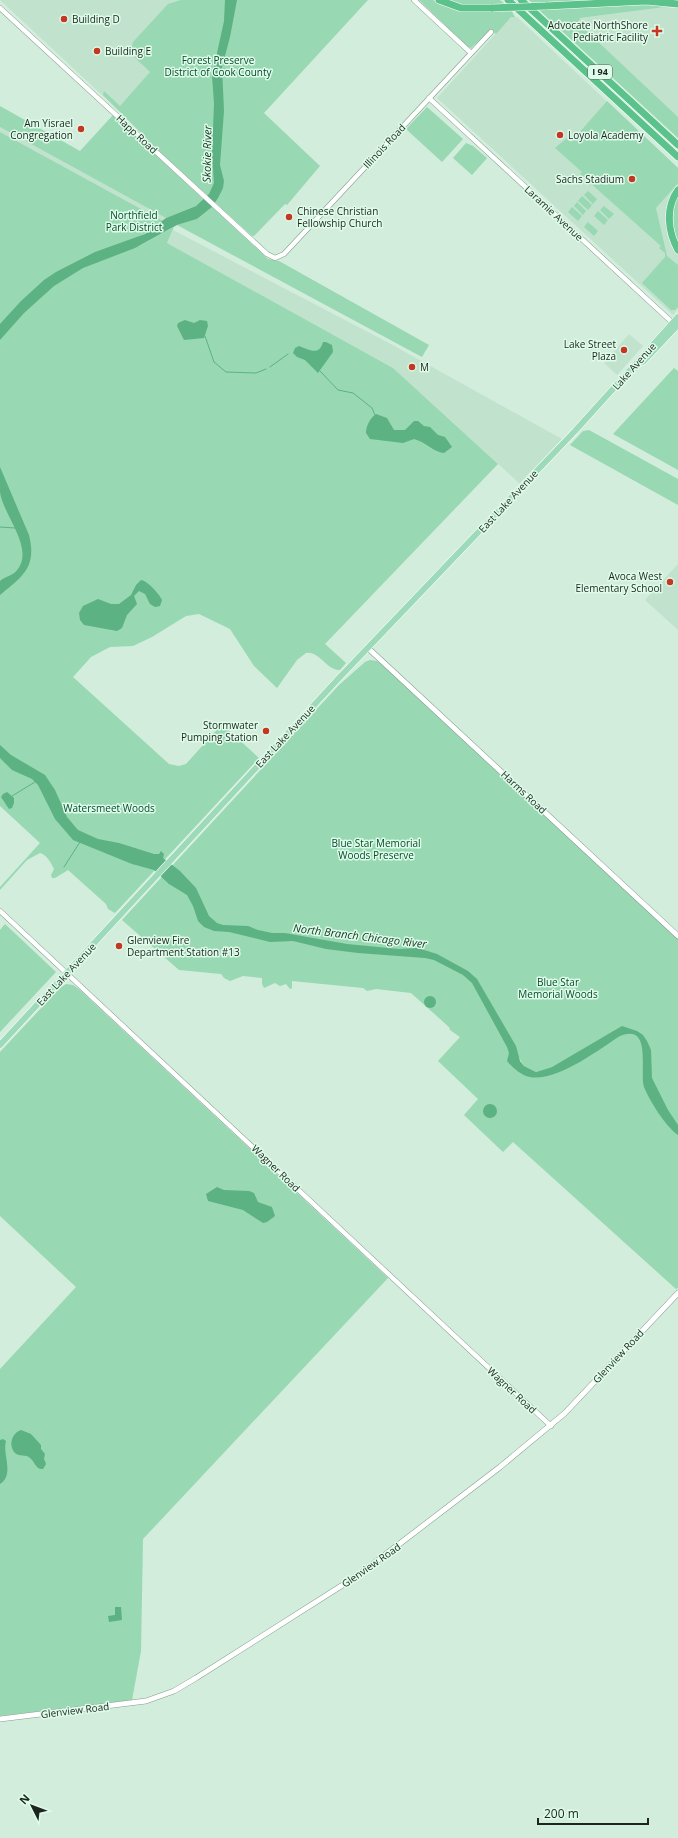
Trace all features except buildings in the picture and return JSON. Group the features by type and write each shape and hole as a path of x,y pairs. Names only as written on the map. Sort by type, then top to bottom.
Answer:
{"highway":[{"path":"439,0 461,8 546,6 634,1 678,3"},
{"name":"I 94","path":"508,0 678,157"},
{"name":"I 94","path":"521,0 678,145"},
{"path":"678,190 672,201 669,223 678,250"}],"main road":[{"path":"670,0 678,3"},
{"name":"Lake Avenue","path":"575,431 676,325 678,317"},
{"name":"East Lake Avenue","path":"0,1045 339,678 369,649 575,431"},
{"name":"Harms Road","path":"369,649 678,936"},
{"name":"Glenview Road","path":"0,1719 135,1703 156,1698 178,1689 317,1602 371,1566 552,1426 574,1405 678,1292"}],"street":[{"path":"414,0 471,53"},
{"name":"Happ Road","path":"0,8 217,209 267,254 275,258"},
{"name":"Illinois Road","path":"275,258 284,254 491,32"},
{"name":"Laramie Avenue","path":"429,98 676,325"},
{"name":"Wagner Road","path":"0,911 552,1426"}],"shaded area":[{"path":"0,0 181,0 153,71 118,110"},
{"path":"225,0 237,0 230,37 222,67 224,111 220,165 224,181 223,188 218,198 212,207 197,219 177,225 135,248 83,268 54,286 24,313 0,340 0,324 21,301 44,280 56,272 95,252 145,234 166,218 196,206 209,194 214,183 212,155 214,103 212,76 224,21"},
{"path":"673,6 678,7 678,117 578,25 577,21 580,18"},
{"name":"Loyola Academy","path":"511,17 517,17 678,168 678,187 669,235 678,255 678,309 673,315 437,98"},
{"path":"0,127 166,218 163,221 0,132"},
{"path":"173,230 389,343 562,439 520,484 393,368 167,243"},
{"path":"185,320 194,323 200,320 207,321 208,326 204,338 184,340 177,326 178,323"},
{"name":"Lake Street Plaza","path":"629,334 643,346 617,375 604,363"},
{"path":"323,342 332,345 333,352 318,373 305,360 297,357 293,353 295,348 299,346 316,351 321,347"},
{"path":"376,414 387,418 394,430 405,430 414,421 418,421 424,426 430,427 438,435 445,437 452,447 444,453 436,451 414,439 403,443 370,439 366,433 367,428 370,420"},
{"path":"0,467 29,535 31,555 26,570 0,595 0,581 18,569 22,560 22,551 16,531 2,501 0,492"},
{"name":"Avoca West Elementary School","path":"678,564 678,630 645,600"},
{"path":"141,580 150,585 159,595 162,600 160,606 155,607 150,604 145,594 139,591 134,596 137,604 127,615 122,628 117,631 84,625 80,620 79,613 83,606 98,599 111,604 119,604 131,595 136,585"},
{"path":"0,745 11,755 45,775 55,790 67,817 78,830 98,839 119,843 154,854 159,854 161,851 164,854 163,858 180,871 196,888 209,916 217,923 223,925 248,926 272,933 285,933 347,944 399,949 418,948 437,954 468,971 477,979 516,1046 520,1061 524,1066 536,1072 552,1067 622,1026 637,1031 643,1035 651,1050 652,1078 668,1110 678,1125 678,1135 668,1126 658,1113 644,1087 641,1042 637,1036 630,1034 620,1036 577,1064 552,1075 530,1077 523,1075 507,1061 509,1053 507,1047 472,983 463,975 434,960 425,958 326,949 293,941 270,942 229,932 214,931 204,927 198,921 193,906 187,895 169,884 154,870 132,864 73,840 55,819 38,785 32,779 12,770 0,758"},
{"path":"7,792 14,798 12,808 9,809 1,797"},
{"path":"430,996 434,998 436,1002 434,1006 430,1008 426,1006 424,1002 426,998"},
{"path":"487,1104 493,1104 497,1108 497,1114 493,1118 487,1118 483,1114 483,1108"},
{"path":"217,1187 224,1190 249,1191 254,1193 258,1202 272,1207 275,1216 263,1223 243,1210 208,1201 206,1194"},
{"path":"21,1430 31,1434 41,1445 41,1449 45,1454 44,1459 46,1464 43,1469 37,1467 27,1456 19,1455 13,1450 11,1443 13,1436"},
{"path":"3,1439 6,1441 5,1452 7,1475 0,1484 0,1440"},
{"path":"115,1607 121,1607 122,1620 109,1622 108,1616 115,1615"}],"green space":[{"name":"Forest Preserve District of Cook County","path":"181,0 368,0 264,113 320,166 287,205 285,204 254,236 252,236 162,154 103,95 104,91 120,106 150,72 134,56 132,52 133,42 168,4"},
{"path":"419,0 433,0 441,5 458,10 511,10 515,17 511,17 496,34 490,30 471,48 468,47"},
{"path":"446,0 500,0 506,5 465,5"},
{"path":"529,0 603,0 533,4"},
{"path":"666,4 673,6 580,18 578,23 678,117 678,138 538,9"},
{"name":"Sachs Stadium","path":"607,101 678,168 678,183 656,208 667,256 678,265 678,307 675,310 671,310 642,283 665,257 665,253 659,248 661,246 580,174 582,172 555,148 567,138 571,142"},
{"path":"0,106 80,151 113,115 204,200 196,206 166,218 0,127"},
{"path":"427,107 463,139 442,162 406,129"},
{"path":"0,132 163,221 150,231 138,237 139,246 174,227 167,243 393,368 498,464 325,644 346,663 340,670 331,667 311,653 306,653 297,660 277,688 254,666 230,629 199,614 186,616 152,637 133,646 110,647 91,657 73,677 169,764 179,766 186,764 222,724 259,758 115,913 108,909 106,904 68,870 55,878 52,878 51,875 54,869 47,857 40,853 27,860 0,890 0,887 40,843 0,806"},
{"path":"466,143 473,146 487,158 472,175 453,158"},
{"path":"588,191 597,199 593,204 584,195"},
{"path":"678,195 678,244 674,231 673,213"},
{"path":"582,196 592,205 588,210 578,201"},
{"path":"577,202 586,211 583,215 574,206"},
{"path":"604,206 614,214 609,219 600,210"},
{"path":"212,207 268,259 279,261 429,345 422,357 177,225 197,219"},
{"path":"572,207 582,216 578,221 568,212"},
{"path":"598,211 608,220 604,225 594,216"},
{"path":"588,222 598,231 594,236 584,227"},
{"path":"674,368 678,371 678,470 613,434"},
{"path":"589,430 678,479 678,505 570,445 583,431"},
{"name":"Blue Star Memorial Woods Preserve","path":"370,660 377,661 384,666 678,939 678,1288 676,1289 513,1142 503,1152 464,1115 478,1099 438,1061 460,1037 450,1030 449,1027 411,993 376,989 367,991 363,988 292,981 292,988 290,989 286,984 280,986 275,983 264,988 262,978 243,976 230,981 224,978 221,974 179,970 122,920 339,685 365,662","holes":["518,1056 524,1066 536,1072 552,1067 563,1061 541,1077 510,1065"]},
{"path":"5,924 56,972 0,1032 0,930"},
{"path":"66,984 73,985 80,990 388,1278 143,1539 141,1651 132,1700 0,1716 0,1369 76,1287 0,1216 0,1052 60,988"}],"waterway":[{"path":"205,336 214,362 226,372 256,373 266,369"},
{"path":"270,367 288,354"},
{"path":"320,371 338,390 353,393 372,408 375,415"},
{"path":"0,527 15,528"},
{"path":"12,796 35,782"},
{"path":"64,867 80,842"}],"place":[{"name":"Building D","path":"64,19"},
{"name":"Advocate NorthShore Pediatric Facility","path":"657,31"},
{"name":"Building E","path":"97,51"},
{"name":"Am Yisrael Congregation","path":"81,129"},
{"name":"Loyola Academy","path":"560,135"},
{"name":"Sachs Stadium","path":"632,179"},
{"name":"Chinese Christian Fellowship Church","path":"289,217"},
{"name":"Lake Street Plaza","path":"624,350"},
{"name":"M","path":"412,367"},
{"name":"Avoca West Elementary School","path":"670,582"},
{"name":"Stormwater Pumping Station","path":"266,731"},
{"name":"Glenview Fire Department Station #13","path":"119,946"}],"water label":[{"name":"Skokie River","path":"207,154"},
{"name":"North Branch Chicago River","path":"360,936"}],"park label":[{"name":"Northfield Park District","path":"134,220"},
{"name":"Watersmeet Woods","path":"109,808"},
{"name":"Blue Star Memorial Woods","path":"558,988"}]}
